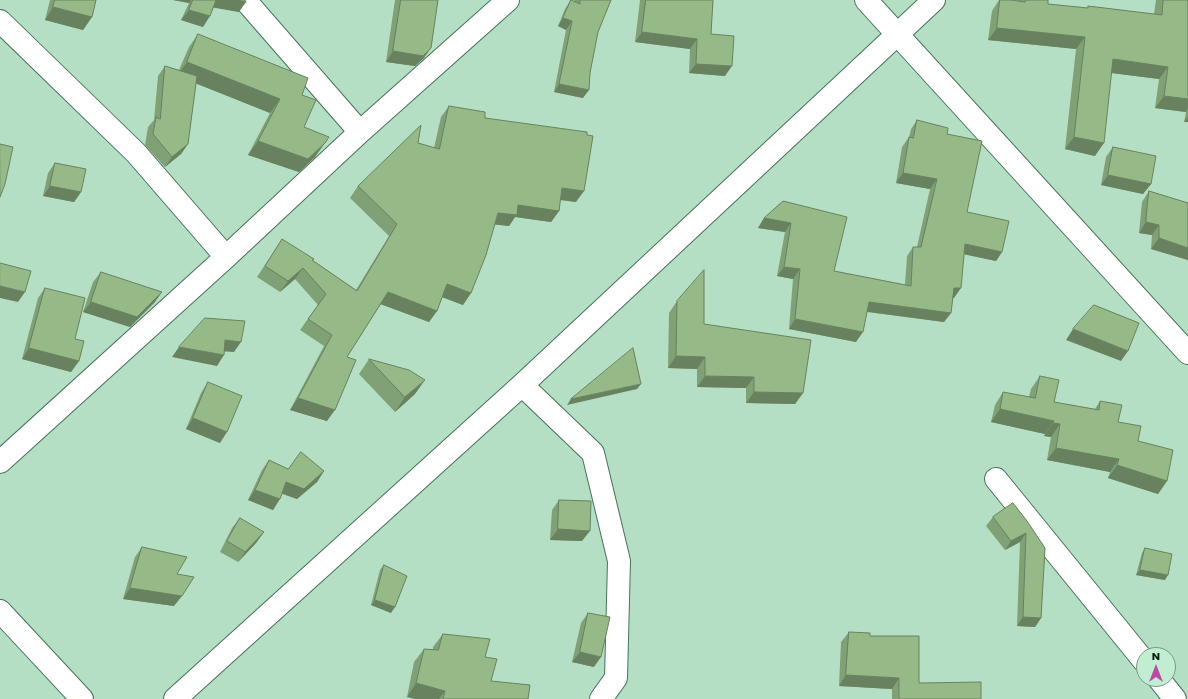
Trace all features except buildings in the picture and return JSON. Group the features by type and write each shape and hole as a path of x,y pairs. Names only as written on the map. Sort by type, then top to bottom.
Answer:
{"street":[{"path":"245,0 360,132"},
{"path":"0,462 226,257 360,132 508,0"},
{"path":"866,0 1188,353"},
{"path":"175,699 522,385 934,0"},
{"path":"0,21 136,153 226,257"},
{"path":"522,385 593,453 619,562 616,678 601,699"},
{"path":"996,479 1136,651"},
{"path":"0,611 82,699"},
{"path":"1165,687 1175,699"}]}
